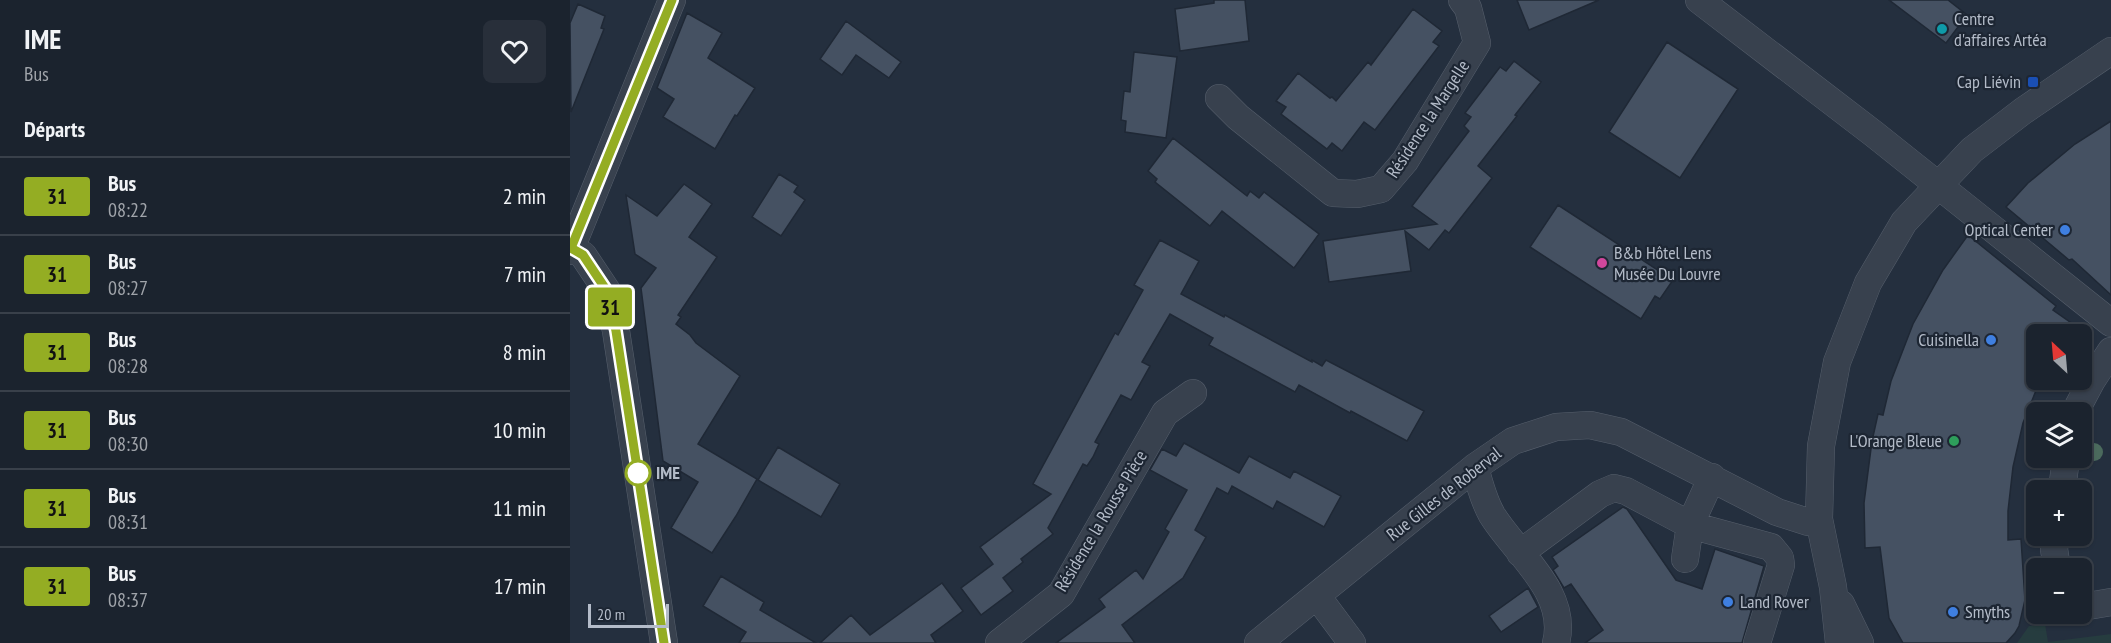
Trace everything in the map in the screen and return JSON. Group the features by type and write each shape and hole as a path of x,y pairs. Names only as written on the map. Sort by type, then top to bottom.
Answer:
{"street":[{"path":"669,640 616,331 607,291 583,255 571,250 672,0"},
{"name":"Résidence la Margelle","path":"1220,98 1238,117 1333,193 1358,194 1381,189 1405,161 1477,43 1468,8 1462,0"},
{"path":"1700,0 2111,323"},
{"path":"1839,643 1833,587 1819,519 1821,446 1837,362 1868,283 1904,222 1972,150 2023,111 2111,51"},
{"path":"2080,402 2111,351"},
{"name":"Résidence la Rousse Pièce","path":"999,643 1061,594 1165,412 1193,393"},
{"name":"Rue Gilles de Roberval","path":"1258,643 1475,467 1513,441 1556,427 1590,425 1621,432 1777,512 1808,522 1819,519"},
{"path":"1475,467 1491,514 1544,584 1557,610 1559,632 1556,643"},
{"path":"1685,560 1690,525 1712,477"},
{"path":"1520,553 1600,495 1614,488 1626,491 1690,525 1771,547 1780,558 1781,565 1757,643"},
{"path":"1833,587 1860,643"},
{"path":"1317,596 1352,643"},
{"path":"2092,605 2111,602"}],"green space":[{"path":"2045,624 2048,642 2111,634 2111,643 2017,643 2029,626"}],"building":[{"path":"1214,0 1245,0 1249,41 1180,51 1175,9 1214,3"},
{"path":"1517,0 1599,0 1529,30"},
{"name":"Centre d'affaires Artéa","path":"1889,0 1948,0 1967,15 1946,43"},
{"path":"578,4 605,16 601,28 604,29 571,112 570,23"},
{"path":"1413,9 1442,31 1433,42 1439,46 1375,130 1364,122 1342,151 1332,143 1327,149 1281,114 1286,107 1276,101 1298,73 1336,101 1368,62 1371,65"},
{"path":"687,13 722,33 708,58 755,88 737,116 735,115 715,149 663,117 674,99 657,88"},
{"path":"846,21 901,62 889,78 856,55 842,75 820,59"},
{"path":"1667,42 1738,89 1680,178 1609,132"},
{"path":"1134,52 1177,57 1166,138 1125,132 1126,121 1121,120 1124,91 1130,92"},
{"path":"1514,61 1541,82 1478,166 1492,178 1449,233 1445,230 1429,250 1405,231 1411,271 1329,282 1323,241 1437,224 1412,206 1469,131 1464,126 1471,117 1465,113 1500,67 1506,71"},
{"path":"2111,121 2111,295 2072,259 2069,260 2006,207 2028,183 2075,144"},
{"path":"1173,138 1247,196 1250,191 1259,198 1264,192 1319,234 1294,268 1222,211 1210,226 1155,182 1157,179 1148,171"},
{"path":"779,174 798,186 794,192 805,200 781,236 752,217"},
{"path":"684,184 712,204 689,237 717,257 678,315 681,317 676,324 696,343 740,376 698,444 757,479 712,553 671,528 698,482 663,461 641,288 656,268 635,254 626,195 657,216"},
{"name":"B&b Hôtel Lens Musée Du Louvre","path":"1558,205 1673,280 1660,299 1655,296 1641,319 1530,247"},
{"path":"1968,235 2056,306 2053,310 2073,324 2026,324 2026,390 2036,390 2031,402 2026,402 2026,416 2013,467 2008,511 2008,540 2021,539 2025,600 2019,626 2006,643 1903,643 1889,618 1880,547 1865,548 1864,503 1878,414 1883,415 1891,381 1913,324 1943,270"},
{"path":"1160,240 1199,261 1181,294 1312,362 1312,360 1322,366 1326,360 1424,411 1407,441 1299,385 1295,392 1209,345 1213,338 1170,314 1142,362 1150,366 1131,400 1121,395 1095,442 1099,444 1093,457 1087,466 1083,464 1048,528 1053,534 1021,559 1023,562 1003,578 1013,591 981,615 961,588 993,564 980,547 1051,494 1033,484 1115,333 1118,335 1143,290 1134,285"},
{"path":"1184,443 1239,473 1249,456 1290,478 1294,471 1341,496 1324,527 1277,501 1273,509 1232,486 1228,494 1217,488 1195,530 1206,537 1183,578 1122,625 1135,643 1056,643 1105,607 1099,599 1136,570 1143,579 1169,532 1165,529 1187,490 1150,470 1162,449 1176,456"},
{"path":"778,447 840,484 821,517 758,480"},
{"path":"1623,507 1627,509 1676,580 1702,589 1715,549 1764,566 1742,643 1585,643 1603,630 1571,584 1564,588 1553,570 1558,566 1552,557"},
{"path":"721,576 764,602 760,610 816,643 739,643 746,632 703,606"},
{"path":"942,583 963,611 931,635 936,643 820,643 851,615 870,635"},
{"path":"1528,588 1538,607 1501,632 1489,616"}],"bus line":[{"name":"31","path":"664,643 616,331 607,291 583,255 571,248 672,0"}],"place":[{"name":"Centre d'affaires Artéa","path":"1942,29"},
{"name":"Cap Liévin","path":"2033,82"},
{"name":"Optical Center","path":"2065,230"},
{"name":"B&b Hôtel Lens Musée Du Louvre","path":"1602,263"},
{"name":"Cuisinella","path":"1991,340"},
{"name":"L'Orange Bleue","path":"1954,441"},
{"name":"IME","path":"638,473"},
{"name":"Land Rover","path":"1728,602"},
{"name":"Smyths","path":"1953,612"}]}
